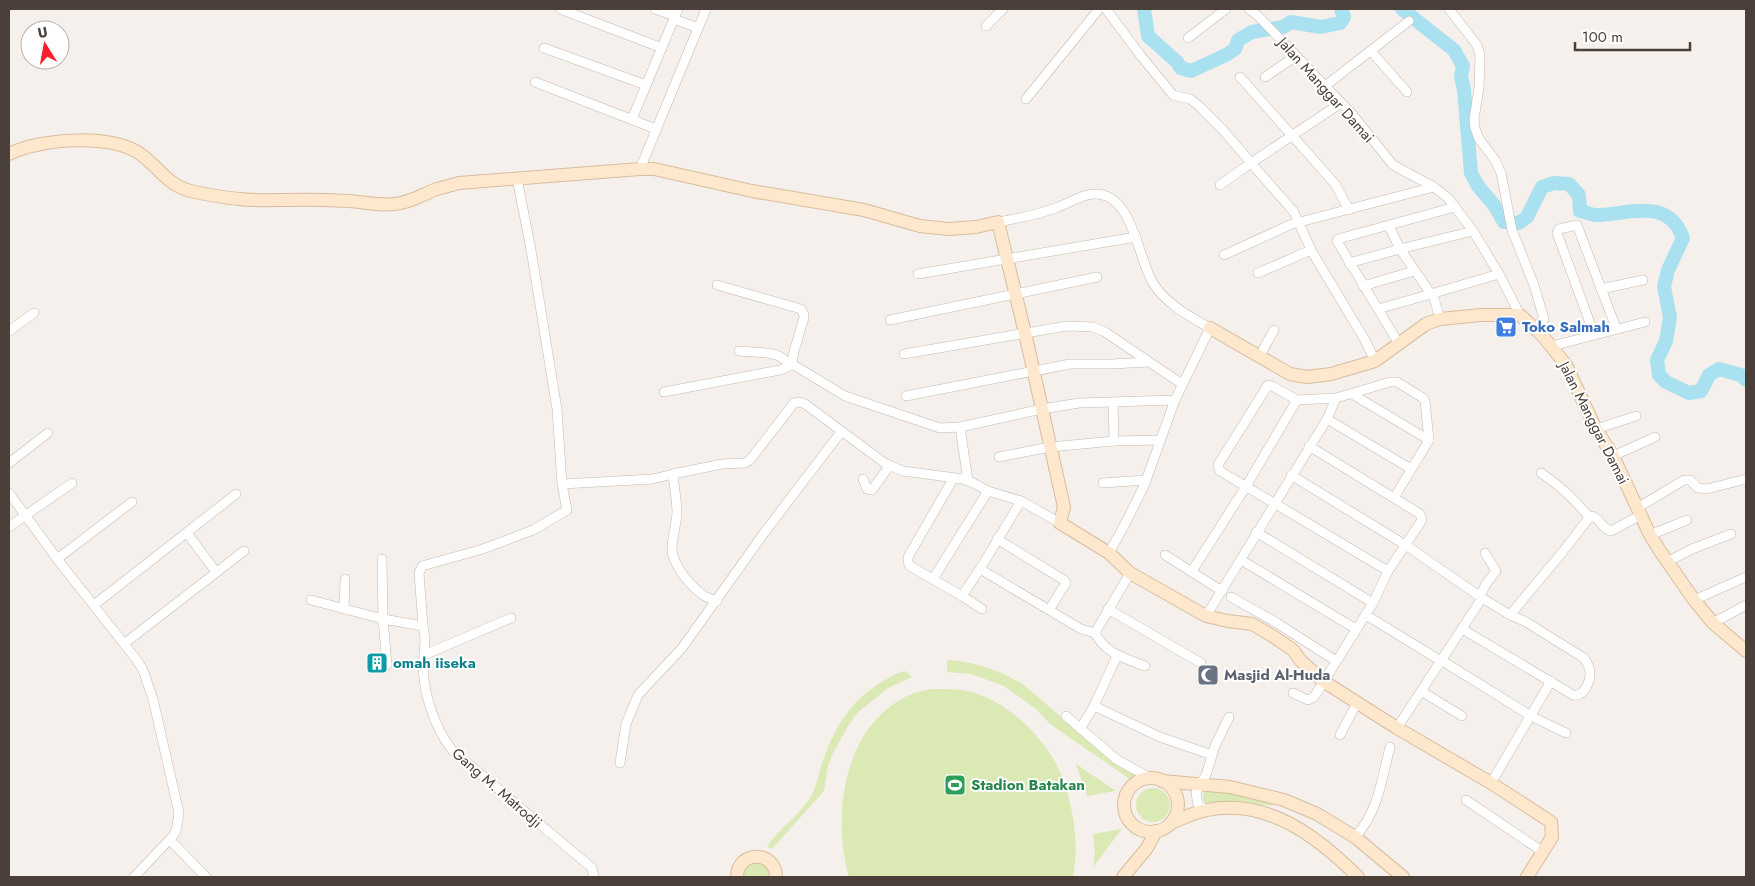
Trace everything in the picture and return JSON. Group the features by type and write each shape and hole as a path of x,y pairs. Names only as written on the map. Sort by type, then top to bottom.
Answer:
{"street":[{"path":"560,9 662,48"},
{"path":"655,9 676,15 698,28"},
{"path":"640,169 706,9"},
{"path":"986,26 1003,9"},
{"path":"1026,98 1099,9"},
{"path":"1106,9 1173,95 1190,99 1200,106 1294,212 1311,250 1375,361"},
{"path":"1188,38 1226,9"},
{"name":"Jalan Manggar Damai","path":"1249,9 1258,16 1361,124 1380,151 1393,165 1434,188 1448,198 1455,207 1473,231 1499,274 1520,315 1552,346 1566,365 1596,429 1613,456 1650,535 1667,562 1713,623 1746,652"},
{"path":"1449,9 1477,45 1480,55 1475,128 1479,139 1495,160 1501,173 1512,230 1534,285 1544,317 1535,328"},
{"path":"632,119 676,15"},
{"path":"1324,86 1409,21"},
{"path":"544,48 646,85"},
{"path":"1371,51 1407,92"},
{"path":"1265,77 1296,56"},
{"path":"1240,77 1335,184 1349,210"},
{"path":"535,82 656,129"},
{"path":"1220,185 1341,103"},
{"path":"9,154 43,142 59,140 108,142 129,148 143,156 178,187 201,193 240,199 351,201 380,205 411,201 437,189 459,183 654,169 752,191 864,210 920,226 949,229 998,222 1057,208 1078,198 1094,194 1104,195 1114,200 1123,210 1136,237 1147,272 1154,285 1170,302 1210,328 1290,374 1307,377 1331,374 1375,361 1426,324 1440,319 1481,315 1520,315"},
{"path":"517,178 531,250 557,409 562,484 653,479 722,464 745,463 750,460 794,403 805,404 841,432 890,465 903,470 956,478 1062,515 1130,573 1206,616 1228,622 1252,624 1293,650 1301,661 1323,681 1552,822 1552,837 1527,877"},
{"path":"1224,255 1292,224 1434,188"},
{"path":"1399,344 1349,263 1338,239 1455,207"},
{"path":"998,222 1026,333 1062,515"},
{"path":"1594,334 1557,233 1559,229 1577,225 1616,328"},
{"path":"1389,226 1400,249 1434,298 1440,319"},
{"path":"1349,263 1473,231"},
{"path":"918,274 1136,237"},
{"path":"1258,273 1311,250"},
{"path":"1363,286 1414,271"},
{"path":"1378,309 1499,274"},
{"path":"890,320 1097,277"},
{"path":"1601,288 1643,280"},
{"path":"717,285 801,310 804,318 794,351 792,365"},
{"path":"9,331 34,313"},
{"path":"1552,346 1645,322"},
{"path":"904,354 1067,326 1093,327 1105,332 1182,384"},
{"path":"1108,553 1124,526 1146,480 1175,400 1210,328"},
{"path":"1259,357 1274,330"},
{"path":"739,351 777,355 845,396 940,428 960,427 1079,403 1175,400"},
{"path":"906,396 1070,364 1148,362"},
{"path":"664,392 780,370 792,365"},
{"path":"1388,571 1245,488 1220,471 1218,465 1268,386 1272,386 1297,400 1336,398 1397,382 1423,398 1429,440 1394,498"},
{"path":"1352,394 1429,440"},
{"path":"1206,616 1327,419 1336,398"},
{"path":"1192,571 1245,488 1297,400"},
{"path":"1113,402 1114,441"},
{"path":"1596,429 1636,416"},
{"path":"1327,419 1411,469"},
{"path":"960,427 968,482"},
{"path":"620,763 626,724 638,695 682,648 764,534 841,432"},
{"path":"9,463 48,433"},
{"path":"1613,456 1655,436"},
{"path":"999,456 1050,447 1114,441 1160,440"},
{"path":"1293,693 1309,700 1314,696 1366,615 1388,571 1407,546 1422,520 1422,516 1309,446"},
{"path":"863,479 867,489 872,490 890,465"},
{"path":"1541,473 1555,482 1590,518"},
{"path":"673,474 677,509 676,529 672,547 673,558 683,574 698,591 704,596 717,601"},
{"path":"1291,476 1407,546 1510,615 1526,622 1572,649 1584,658 1590,667 1591,675 1583,693 1578,696 1573,695 1462,629"},
{"path":"956,478 953,479 908,557 908,562 910,566 982,609"},
{"path":"1510,615 1590,518 1596,517 1603,527 1611,531 1684,480 1690,480 1698,488 1707,489 1746,479"},
{"path":"1103,483 1146,480"},
{"path":"9,527 72,483"},
{"name":"Gang M. Matrodji","path":"562,484 567,510 533,530 483,549 422,566 419,573 425,639 425,686 441,734 447,744 468,764 592,868 594,877"},
{"path":"933,579 988,490"},
{"path":"9,493 58,559 125,643 143,670 153,699 179,813 176,831 170,840 134,877"},
{"path":"94,605 236,494"},
{"path":"962,596 1021,501"},
{"path":"58,559 132,502"},
{"path":"1650,535 1686,520"},
{"path":"1256,532 1373,602"},
{"path":"187,533 216,572"},
{"path":"1667,562 1692,549 1731,534"},
{"path":"997,539 1066,582 1049,610"},
{"path":"125,643 244,551"},
{"path":"1397,728 1421,691 1438,659 1462,629 1479,595 1496,572 1485,553"},
{"path":"1165,556 1222,591"},
{"path":"382,559 386,665"},
{"path":"1241,560 1356,629"},
{"path":"980,569 1081,630 1095,633 1100,642 1117,656 1144,666"},
{"path":"1095,633 1130,573"},
{"path":"1694,600 1746,577"},
{"path":"344,609 345,579"},
{"path":"1230,597 1277,623 1336,661"},
{"path":"311,600 383,619 423,626"},
{"path":"1713,623 1746,605"},
{"path":"1108,609 1200,663"},
{"path":"1366,615 1531,716 1566,733"},
{"path":"424,656 511,618"},
{"path":"1080,729 1094,706 1117,656"},
{"path":"1491,783 1551,681"},
{"path":"1421,691 1462,716"},
{"path":"1340,735 1357,703"},
{"path":"1094,706 1147,731 1212,755"},
{"path":"1066,716 1116,759 1156,780 1170,787 1176,795 1178,805 1176,815 1164,829 1148,832 1134,826 1125,813 1125,797 1134,784 1142,780 1156,780 1230,786 1284,800 1313,813 1354,837 1402,877"},
{"path":"1207,810 1198,804 1196,793 1206,775 1215,746 1229,717"},
{"path":"1354,837 1365,826 1374,808 1390,747"},
{"path":"1277,816 1284,800"},
{"path":"1466,800 1543,852"},
{"path":"1171,823 1207,810 1231,808 1277,816 1302,830 1338,856 1358,877"},
{"path":"1302,830 1313,813"},
{"path":"1122,877 1147,848 1156,832"},
{"path":"170,840 206,877"},
{"path":"737,877 738,868 741,864 745,860 756,856 767,859 772,863 775,868 776,877"}],"green space":[{"path":"949,660 988,668 1007,675 1024,685 1104,754 1136,775 1133,780 1050,724 1036,709 1004,686 971,674 947,672 947,662"},
{"path":"905,671 912,677 888,688 857,713 834,751 828,765 824,791 772,849 767,847 810,798 829,746 843,719 862,697 873,688 886,679"},
{"name":"Stadion Batakan","path":"933,689 967,691 997,703 1025,724 1048,750 1063,779 1073,815 1076,853 1073,877 849,877 844,852 843,798 848,771 858,747 872,725 890,706 914,693"},
{"path":"1076,764 1116,791 1087,796"},
{"path":"1153,788 1160,789 1165,793 1169,798 1169,812 1165,817 1160,821 1153,822 1146,821 1141,817 1137,812 1136,805 1137,798 1141,793 1146,789"},
{"path":"1209,788 1275,802 1272,806 1236,801 1209,804 1205,803 1203,794"},
{"path":"1121,829 1093,867 1095,852 1093,834"},
{"path":"760,860 774,877 739,877 740,869"}],"waterway":[{"path":"1144,9 1148,36 1177,62 1181,68 1191,71 1226,55 1235,49 1238,40 1252,32 1283,27 1291,22 1321,27 1340,23 1344,17 1341,9"},
{"path":"1402,9 1454,50 1463,66 1461,77 1464,90 1471,173 1504,222 1519,223 1527,217 1542,187 1554,183 1569,184 1579,195 1580,211 1597,215 1647,211 1658,212 1668,217 1676,225 1683,238 1668,270 1664,287 1670,317 1666,341 1657,360 1659,375 1666,382 1689,393 1701,391 1709,375 1719,369 1741,375 1746,380"}],"place":[{"name":"Toko Salmah","path":"1506,327"},
{"name":"omah iiseka","path":"377,663"},
{"name":"Masjid Al-Huda","path":"1208,675"},
{"name":"Stadion Batakan","path":"955,785"}]}
